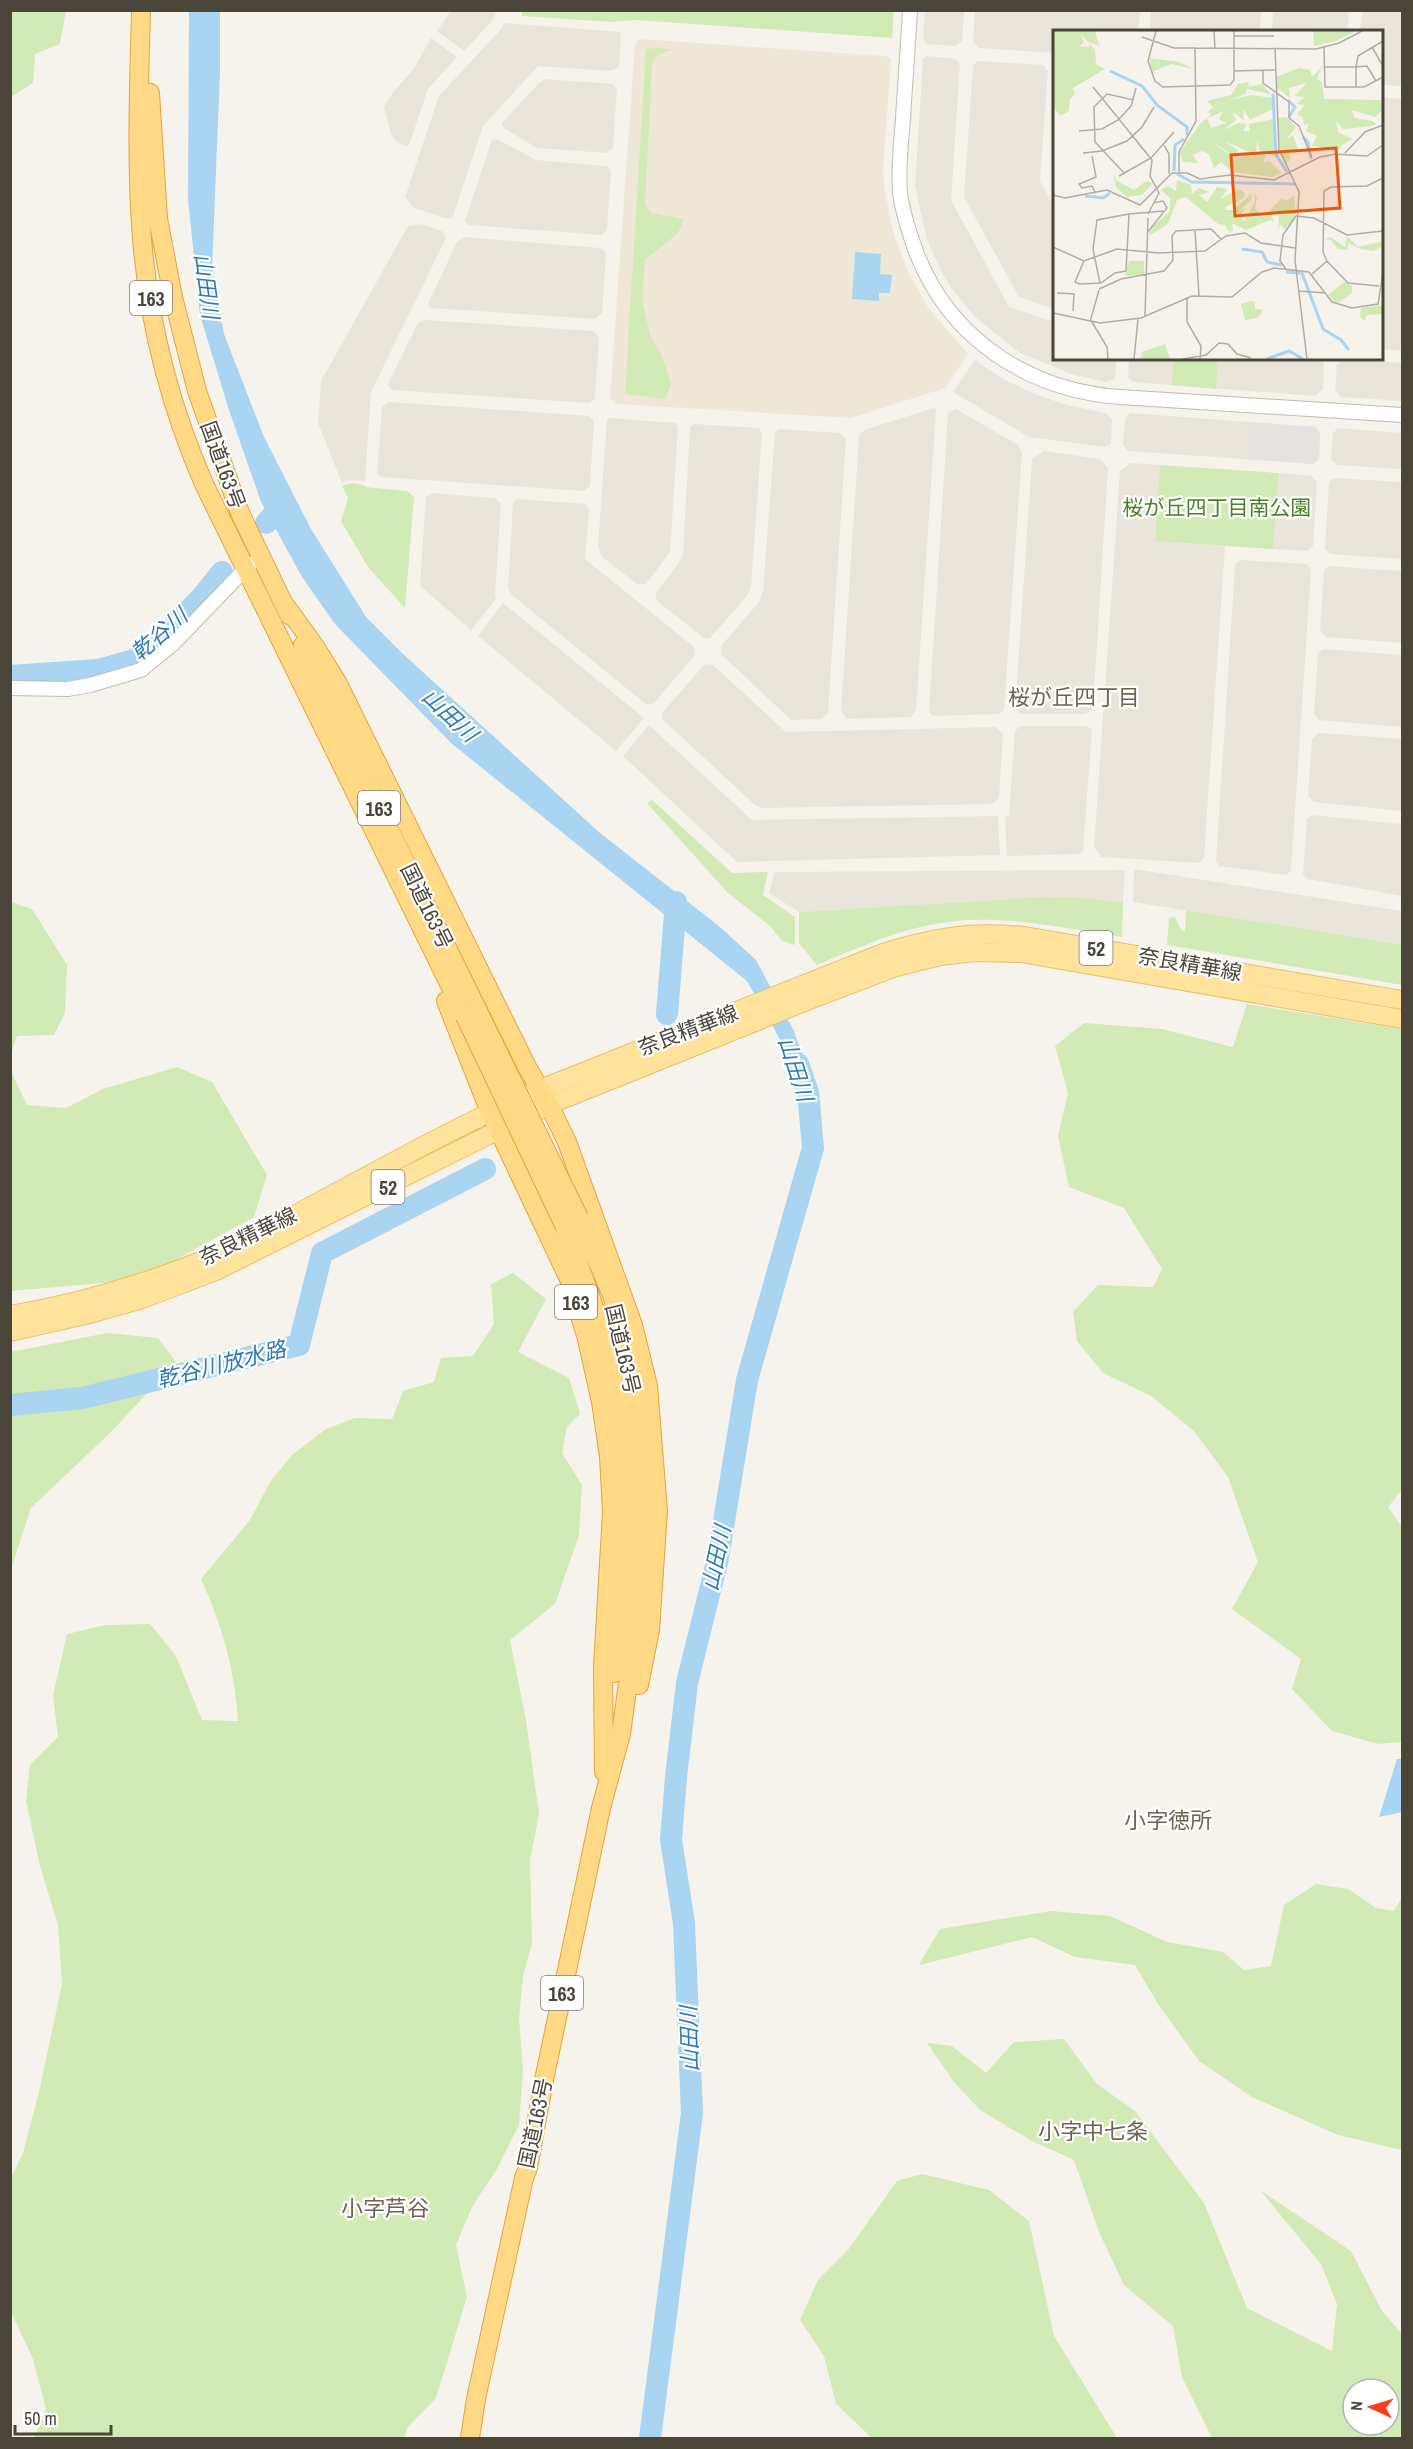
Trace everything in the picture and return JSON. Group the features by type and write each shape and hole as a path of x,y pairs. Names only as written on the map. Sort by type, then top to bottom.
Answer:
{"highway":[{"name":"国道163号","path":"141,10 147,45 158,219 173,297 197,392 240,513 261,553 471,1012 572,1221 613,1298 628,1360 641,1434 644,1492 642,1564 621,1734 601,1808 546,2069 528,2168 476,2399 470,2439"},
{"name":"国道163号","path":"141,10 138,166 142,241 156,333 178,417 192,456 391,867 471,1012"},
{"path":"285,605 337,682 527,1067 567,1142 633,1326 648,1386 658,1511 650,1630 636,1702 621,1734"},
{"name":"163","path":"391,867 394,896 447,1004 490,1112 569,1279 587,1339 602,1402 609,1456 612,1512 603,1666 604,1772"},
{"name":"国道163号","path":"572,1221 611,1365 623,1431 624,1563 601,1808"}],"main road":[{"name":"奈良精華線","path":"799,996 883,953 919,942 954,935 997,933 1402,1000"},
{"name":"奈良精華線","path":"10,1332 85,1316 141,1299 216,1271 549,1105 754,1014 799,996 923,960 956,953 1021,953 1402,1019"},
{"name":"奈良精華線","path":"10,1315 98,1294 160,1275 213,1254 261,1233 490,1112 540,1089 754,1014"}],"street":[{"path":"910,10 899,167 900,194 921,265 937,294 956,319 981,344 1024,372 1046,382 1093,394 1402,415"},
{"path":"10,688 68,689 141,670 174,643 261,553"}],"shaded area":[{"path":"451,11 496,11 492,21 464,51 437,31"},
{"path":"925,11 964,11 962,41 955,46 926,44 923,38"},
{"path":"975,11 1140,11 1138,30 1053,30 1053,53 979,48 973,41"},
{"path":"1151,11 1261,11 1260,30 1150,30"},
{"path":"1273,11 1346,11 1349,14 1347,30 1272,30"},
{"path":"1362,11 1402,11 1402,86 1383,85 1383,30 1360,30"},
{"path":"504,23 621,32 619,67 611,71 538,66 483,126 453,216 448,219 414,208 405,197 439,96 502,28"},
{"path":"431,38 457,57 428,89 409,145 406,146 397,142 391,134 384,107 394,91 413,70"},
{"path":"639,39 887,56 891,59 883,171 894,235 909,274 929,309 968,354 945,388 851,418 616,404 610,398 635,44"},
{"path":"927,56 956,59 960,64 951,200 1009,307 1053,322 1053,360 1116,360 1115,379 1106,382 1071,374 1020,353 976,318 942,273 927,240 915,186 923,59"},
{"path":"978,61 1043,65 1048,71 1040,181 1053,205 1053,309 1019,297 964,197 973,65"},
{"path":"545,79 613,84 617,89 613,148 606,153 537,148 504,128 502,123"},
{"path":"1383,97 1402,99 1402,351 1383,349"},
{"path":"497,139 536,160 607,166 611,171 607,230 601,235 469,225 465,221 492,140"},
{"path":"421,224 442,231 446,238 371,392 365,481 349,480 342,483 318,423 321,381 408,226"},
{"path":"464,237 600,248 606,253 602,313 595,319 430,308 428,304 457,242"},
{"path":"424,320 593,331 599,337 595,399 589,403 391,390 388,384 418,323"},
{"path":"975,360 1003,379 1032,393 1067,405 1105,413 1112,419 1111,444 1105,447 1029,437 953,392"},
{"path":"1129,360 1322,360 1324,365 1323,389 1315,396 1133,382 1128,377"},
{"path":"1342,360 1402,363 1402,401 1341,397 1335,390 1337,365"},
{"path":"389,402 589,416 594,421 590,486 584,491 381,477 377,474 382,407"},
{"path":"934,408 936,410 916,710 911,717 847,719 841,711 859,436 864,430"},
{"path":"956,409 1018,445 1022,452 1004,710 999,714 933,716 929,711 948,413"},
{"path":"1130,413 1315,427 1320,432 1319,459 1313,464 1128,451 1123,445 1125,419"},
{"path":"609,418 675,423 678,427 670,552 646,584 637,584 602,557 598,547 607,420"},
{"path":"1250,422 1315,427 1320,432 1319,459 1313,464 1247,459"},
{"path":"694,424 759,428 762,433 751,588 746,597 710,638 704,638 656,600 656,593 683,554 690,427"},
{"path":"1338,428 1402,433 1402,469 1337,465 1331,460 1333,433"},
{"path":"779,429 840,433 846,439 828,713 821,719 791,720 721,654 721,646 759,602 763,592 775,432"},
{"path":"1044,451 1100,459 1108,468 1093,709 1085,714 1021,714 1015,709 1032,459"},
{"path":"1131,463 1160,465 1155,541 1225,546 1204,858 1199,863 1101,857 1094,846 1120,471"},
{"path":"1279,473 1312,476 1317,482 1313,546 1308,551 1273,549"},
{"path":"1334,478 1402,482 1402,559 1330,554 1325,549 1329,482"},
{"path":"432,493 495,498 501,504 496,599 471,630 420,586 426,497"},
{"path":"518,499 585,504 589,509 585,559 694,647 695,655 654,703 647,705 512,595 508,588 513,503"},
{"path":"1241,560 1307,564 1311,570 1291,871 1286,875 1219,866 1216,861 1235,565"},
{"path":"1329,566 1402,571 1402,643 1326,637 1320,631 1324,570"},
{"path":"503,603 644,718 616,751 478,636"},
{"path":"1323,649 1402,655 1402,727 1319,720 1314,714 1318,653"},
{"path":"705,664 713,665 786,732 996,727 1003,734 999,798 992,804 762,808 755,805 662,719 662,713"},
{"path":"649,725 752,820 998,816 1000,855 737,862 623,756"},
{"path":"1020,726 1087,726 1092,729 1083,851 1080,854 1007,856 1005,816 1009,816 1015,731"},
{"path":"1319,733 1402,739 1402,811 1314,802 1308,796 1312,739"},
{"path":"1312,815 1402,824 1402,896 1308,879 1303,875 1307,819"},
{"path":"1134,869 1402,911 1402,945 1133,902"},
{"path":"1125,870 1123,902 1041,897 799,912 769,893 775,872"}],"green space":[{"path":"66,10 60,44 35,54 33,83 11,97 11,11"},
{"path":"522,10 894,11 892,38 636,20 611,22 522,16"},
{"path":"646,49 672,49 657,56 652,64 645,205 652,213 684,219 678,233 645,260 642,300 650,335 662,356 671,384 665,399 625,394"},
{"path":"1173,360 1218,360 1216,389 1172,385"},
{"name":"桜が丘四丁目南公園","path":"1160,465 1279,473 1273,549 1155,541"},
{"path":"350,483 365,487 407,491 414,497 405,608 368,567 341,521 348,498 342,486"},
{"path":"652,800 732,873 768,872 763,895 795,917 795,945 782,941 770,926 728,893 647,803"},
{"path":"1041,897 1123,902 1122,937 1024,922 974,920 950,922 898,933 817,965 799,943 799,912"},
{"path":"11,902 32,909 67,965 65,1013 54,1035 17,1036 11,1054"},
{"path":"1186,910 1402,945 1402,985 1167,945 1169,918 1175,917 1181,930 1185,931"},
{"path":"1247,1004 1402,1029 1402,1490 1388,1507 1402,1527 1402,1742 1378,1744 1332,1731 1292,1689 1301,1659 1232,1609 1258,1562 1228,1477 1194,1431 1151,1396 1103,1373 1077,1341 1073,1312 1098,1285 1153,1287 1162,1269 1124,1208 1069,1187 1058,1136 1068,1093 1055,1046 1084,1023 1162,1029 1233,1047"},
{"path":"177,1067 212,1082 267,1175 254,1217 168,1264 114,1282 11,1291 10,1069 27,1105 66,1108 103,1089"},
{"path":"513,1273 546,1299 518,1352 569,1378 580,1414 567,1427 562,1453 582,1485 579,1535 555,1604 510,1640 526,1720 539,1814 530,1860 532,1943 523,1976 519,2018 523,2069 519,2125 497,2169 472,2207 456,2245 467,2297 436,2398 408,2427 404,2438 34,2438 46,2409 33,2359 11,2312 10,2180 23,2153 39,2092 62,1984 58,1925 40,1866 26,1801 30,1765 58,1737 53,1695 67,1634 106,1625 150,1624 176,1656 202,1720 238,1721 234,1684 226,1648 201,1579 250,1520 270,1482 292,1455 326,1429 355,1418 392,1419 403,1391 434,1382 441,1358 473,1356 494,1324 491,1284"},
{"path":"107,1333 158,1338 176,1362 112,1431 31,1508 11,1569 11,1352"},
{"path":"1316,1884 1348,1889 1376,1908 1394,1911 1402,1897 1402,2150 1338,2135 1252,2097 1199,2061 1158,2004 1135,1965 1075,1957 1032,1937 919,1965 940,1929 1051,1911 1110,1916 1167,1942 1223,1952 1244,1970 1271,1966 1284,1905"},
{"path":"1064,2039 1097,2084 1135,2111 1204,2203 1247,2308 1332,2351 1337,2304 1321,2264 1260,2190 1351,2251 1382,2311 1402,2334 1402,2438 1212,2438 1182,2377 1173,2326 1124,2285 1099,2232 1074,2160 1032,2141 980,2110 954,2082 927,2043 952,2046 986,2073 1014,2042"},
{"path":"922,2174 989,2190 1029,2221 1054,2336 1117,2438 872,2438 836,2404 824,2356 800,2320 818,2280 848,2250 897,2181"}],"water":[{"path":"189,11 220,11 220,72 212,269 224,334 264,437 311,529 366,617 403,654 600,833 720,927 756,960 793,1029 811,1078 808,1092 786,1059 781,1041 747,981 451,743 335,624 302,577 261,502 228,407 200,315 188,199"},
{"path":"855,252 881,254 880,274 892,275 890,293 879,293 879,301 852,299"},
{"path":"1397,1759 1402,1759 1402,1812 1379,1817"}],"waterway":[{"name":"乾谷川","path":"266,523 284,503"},
{"name":"乾谷川","path":"10,676 98,670 134,660 168,632 222,572"},
{"name":"乾谷川放水路","path":"667,1014 676,902"},
{"name":"山田川","path":"650,2438 692,2113 684,1923 671,1840 676,1777 687,1683 718,1558 747,1380 813,1148 808,1092 798,1064"},
{"name":"乾谷川放水路","path":"10,1405 82,1398 299,1345 322,1253 485,1169"}],"district":[{"name":"桜が丘四丁目","path":"1074,697"},
{"name":"小字徳所","path":"1168,1820"},
{"name":"小字中七条","path":"1093,2131"},
{"name":"小字芦谷","path":"385,2208"}]}
